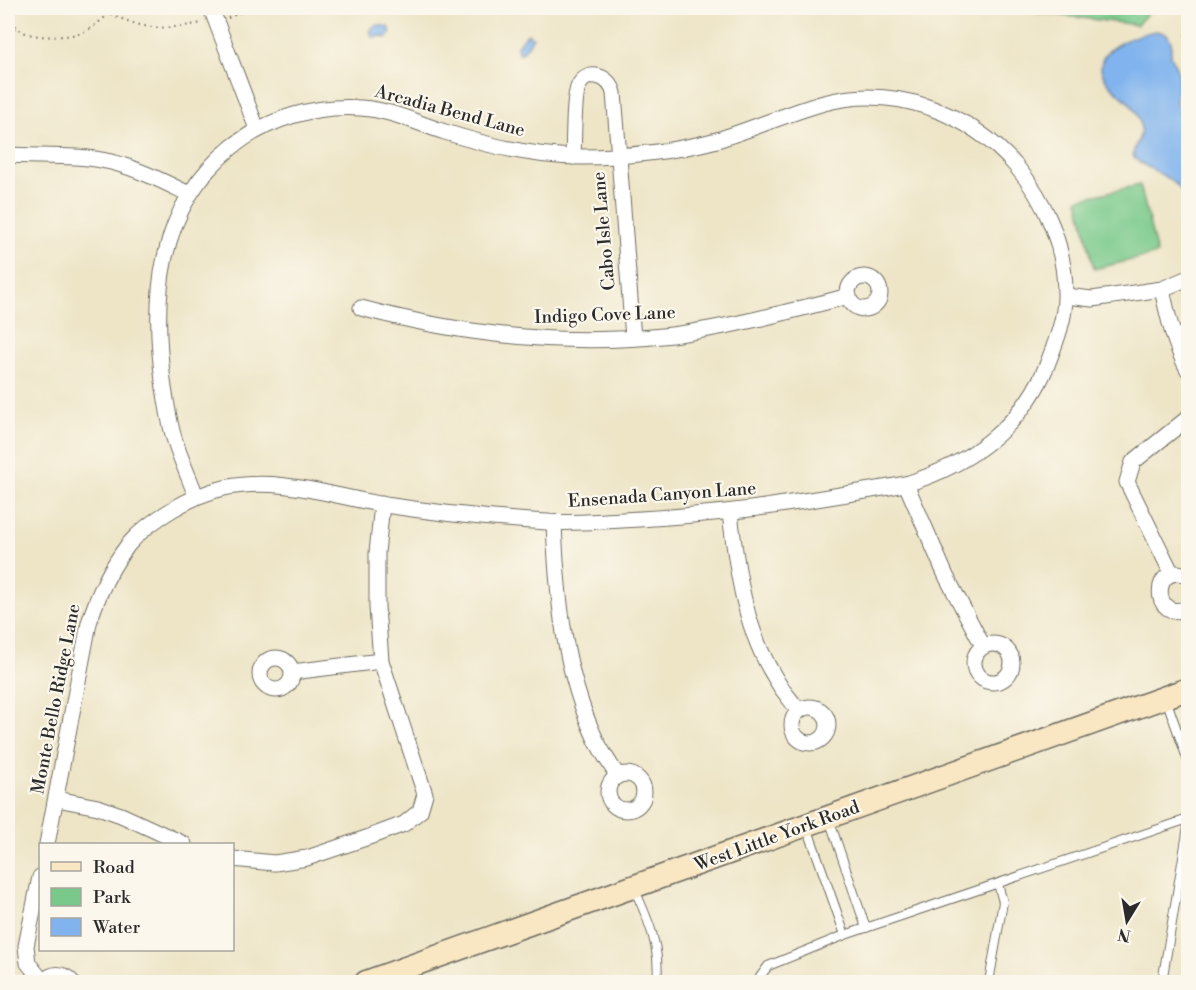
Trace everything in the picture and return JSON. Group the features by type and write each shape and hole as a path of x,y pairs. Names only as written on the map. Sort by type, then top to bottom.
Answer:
{"main road":[{"name":"West Little York Road","path":"366,982 1188,689"}],"street":[{"path":"213,14 256,129"},
{"name":"Cabo Isle Lane","path":"573,157 577,89 584,79 594,75 605,79 613,88 633,338"},
{"name":"Arcadia Bend Lane","path":"196,496 173,436 159,356 160,291 173,225 189,194 204,173 229,150 256,129 277,120 314,110 370,108 393,113 485,144 531,153 573,157 669,152 720,139 828,102 860,98 888,99 927,106 956,117 982,134 1008,156 1028,180 1057,236 1066,296"},
{"path":"8,155 110,162 144,173 189,194"},
{"path":"1066,296 1092,299 1162,289 1188,278"},
{"path":"1162,289 1168,320 1188,370"},
{"name":"Indigo Cove Lane","path":"361,308 414,322 511,337 633,338 720,327 783,314 849,296"},
{"name":"Ensenada Canyon Lane","path":"196,496 223,488 255,483 283,484 382,504 554,523 730,513 906,484 971,455 1000,435 1026,405 1043,375 1058,337 1066,296"},
{"path":"1172,574 1127,482 1133,462 1188,417"},
{"path":"906,484 946,576 983,646"},
{"name":"Monte Bello Ridge Lane","path":"47,843 90,623 97,598 130,543 164,515 196,496"},
{"path":"234,860 275,863 307,858 404,824 420,811 425,794 381,661 377,607 377,553 382,504"},
{"path":"730,513 737,571 748,617 777,682 799,711"},
{"path":"554,523 556,572 572,672 583,709 597,741 617,775"},
{"path":"1188,576 1183,573 1172,574 1160,587 1161,600 1164,605 1176,611 1188,608"},
{"path":"292,672 381,661"},
{"path":"57,799 98,807 121,815 182,843"},
{"path":"39,882 26,946 28,963 43,982 46,978 56,974 72,982"}],"lane":[{"path":"1165,697 1188,761"},
{"path":"829,817 866,928"},
{"path":"759,982 768,966 845,935 1188,819"},
{"path":"806,825 845,935"},
{"path":"1162,982 1188,827"},
{"path":"989,982 1003,902 998,884"},
{"path":"634,887 657,947 659,966 657,982"}],"path":[{"path":"16,8 13,22 18,28"},
{"path":"100,8 142,27 191,25 213,14 232,17 250,8"},
{"path":"8,28 18,28 39,37 81,33 110,13"},
{"path":"1188,23 1185,34 1188,56"}],"green space":[{"path":"1002,8 1152,8 1137,25"},
{"path":"1140,185 1157,254 1094,269 1078,199"}],"water":[{"path":"378,25 389,27 391,32 386,38 373,37 370,32"},
{"path":"1156,31 1167,34 1171,41 1171,55 1179,75 1176,102 1179,112 1188,125 1188,211 1181,190 1175,183 1134,158 1134,150 1141,132 1139,119 1133,107 1110,85 1101,70 1102,61 1107,53 1116,46 1126,40"},
{"path":"528,34 533,38 522,53 518,53 517,46"}]}
